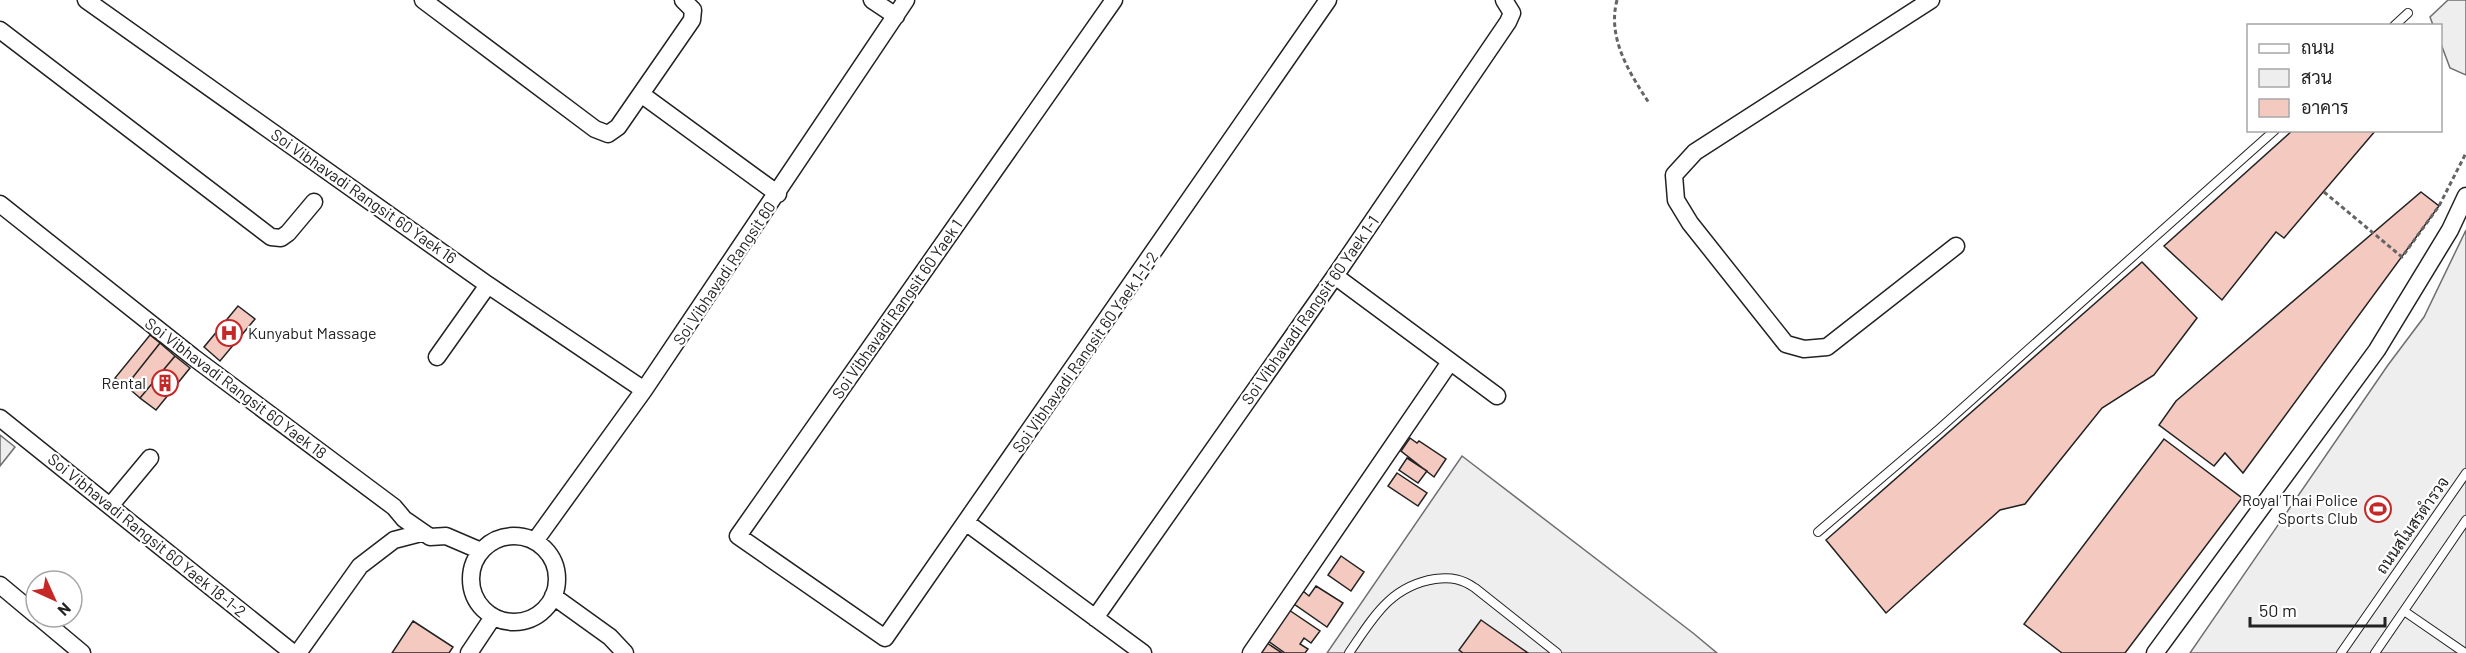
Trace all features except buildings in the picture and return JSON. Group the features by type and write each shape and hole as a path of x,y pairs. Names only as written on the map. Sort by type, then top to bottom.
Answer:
{"street":[{"name":"Soi Vibhavadi Rangsit 60 Yaek 16","path":"86,0 488,285 644,390"},
{"path":"423,0 595,129 608,134 618,127 692,20 693,10 683,0"},
{"path":"872,0 896,16"},
{"name":"Soi Vibhavadi Rangsit 60","path":"535,541 644,390 778,194 906,0"},
{"name":"Soi Vibhavadi Rangsit 60 Yaek 1","path":"821,593 738,536 1114,0"},
{"name":"Soi Vibhavadi Rangsit 60 Yaek 1-1-2","path":"821,593 885,638 1328,0"},
{"name":"Soi Vibhavadi Rangsit 60 Yaek 1-1","path":"1095,618 1335,276 1508,22 1512,13 1504,0"},
{"path":"1930,0 1695,152 1674,175 1676,200 1690,223 1786,344 1804,349 1827,347 1956,246"},
{"path":"0,30 271,237 281,238 288,233 315,202"},
{"path":"641,94 778,194"},
{"path":"2155,653 2377,350 2450,230 2466,196"},
{"name":"Soi Vibhavadi Rangsit 60 Yaek 18","path":"0,204 193,357 394,507 421,533"},
{"path":"1335,276 1497,396"},
{"path":"438,357 488,285"},
{"path":"1251,653 1450,362"},
{"name":"Soi Vibhavadi Rangsit 60 Yaek 18-1-2","path":"0,418 294,653"},
{"path":"110,506 150,458"},
{"path":"967,523 1143,653"},
{"path":"298,653 360,566 394,540 421,533 430,537 446,536 481,551"},
{"path":"521,536 535,541 552,559 556,584 553,596 540,612 521,621 507,621 493,617 483,609 471,586 474,561 481,551 493,541 507,537 521,536"},
{"path":"0,585 24,605"},
{"path":"553,596 610,637 625,653"},
{"path":"469,653 493,617"},
{"path":"53,629 82,653"}],"lane":[{"path":"2396,24 2408,13"},
{"path":"1818,532 1939,429 2274,132"},
{"name":"ถนนสโมสรตำรวจ","path":"2341,653 2466,473"},
{"path":"2375,653 2466,520"},
{"path":"1349,653 1377,613 1399,591 1417,582 1446,578 1463,580 1557,653"},
{"path":"2404,611 2465,653"}],"path":[{"path":"1617,0 1614,28 1625,66 1649,103"},
{"path":"2324,192 2402,257 2439,206 2466,153"}],"green space":[{"path":"2448,0 2466,0 2466,75 2450,68 2442,47 2442,24 2433,24 2430,17"},
{"name":"Royal Thai Police Sports Club","path":"2466,230 2466,653 2190,653 2388,365 2424,317"},
{"path":"1462,456 1693,633 1717,653 1327,653"}],"shaded area":[{"path":"0,435 15,447 0,466"}],"place":[{"name":"Kunyabut Massage","path":"229,333"},
{"name":"Rental","path":"165,383"},
{"name":"Royal Thai Police Sports Club","path":"2378,509"}]}
